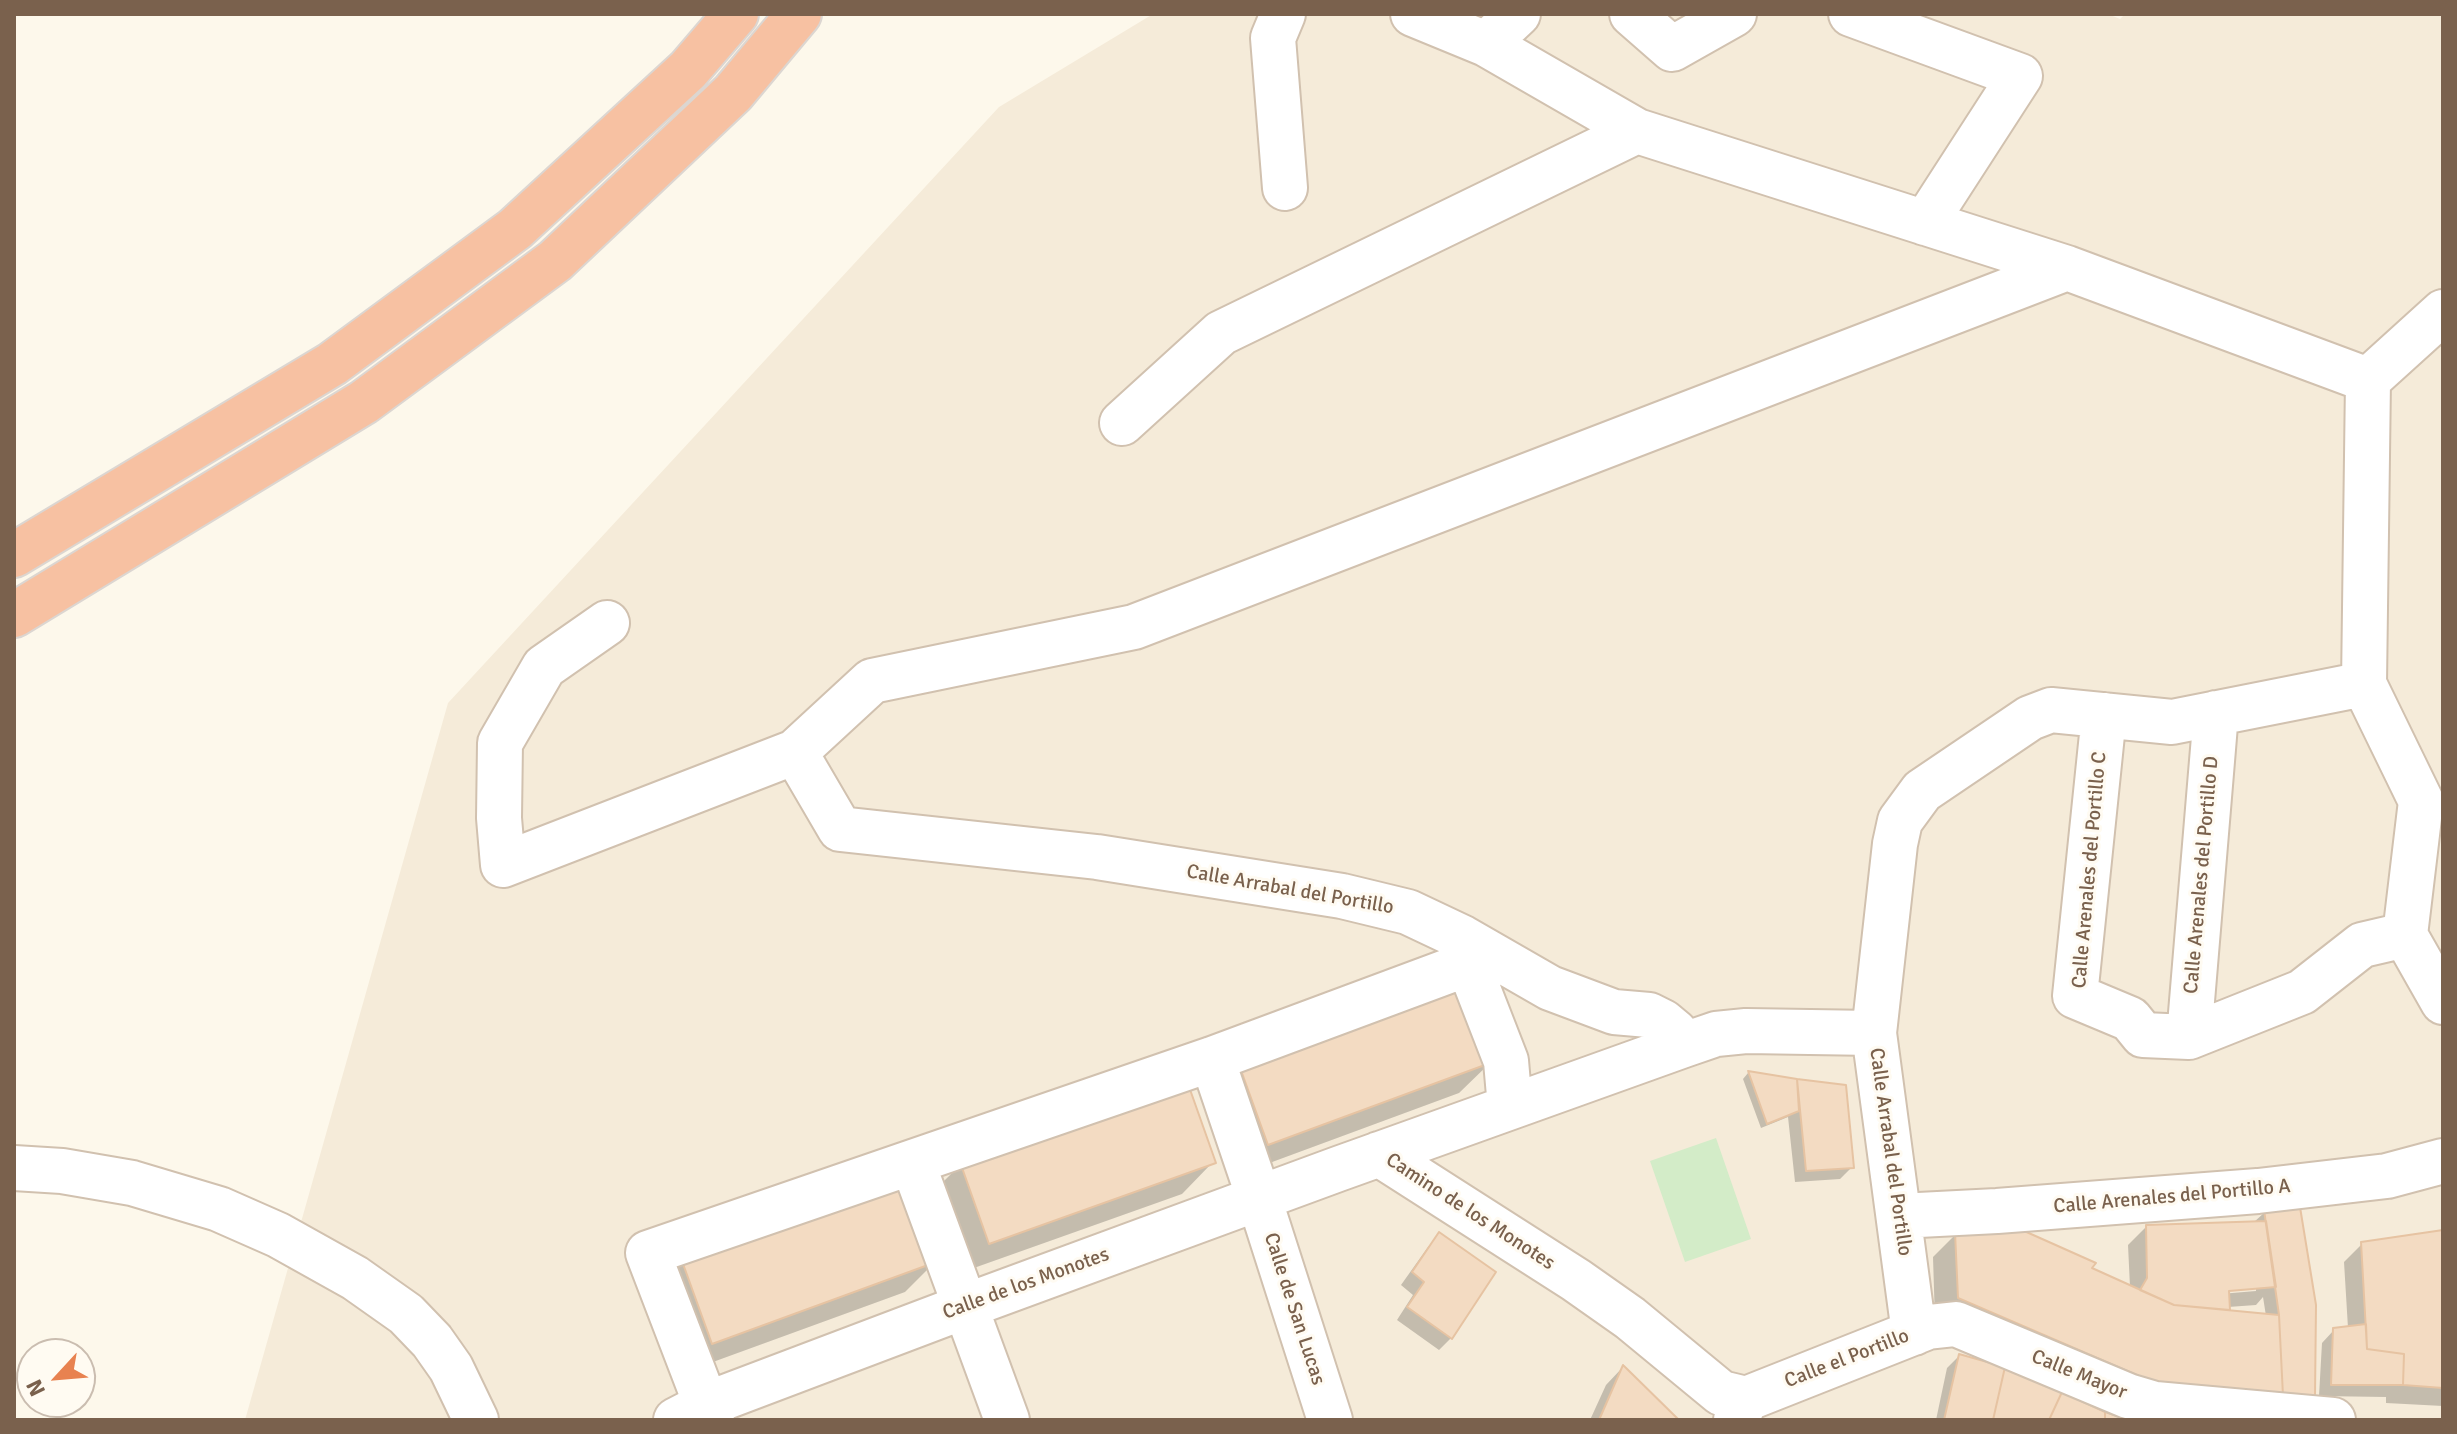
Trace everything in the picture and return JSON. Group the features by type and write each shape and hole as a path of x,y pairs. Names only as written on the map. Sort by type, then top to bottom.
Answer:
{"highway":[{"path":"14,555 332,364 515,229 688,70 736,14"},
{"path":"14,615 364,402 555,261 733,93 799,14"}],"street":[{"path":"1283,14 1273,38 1285,188"},
{"path":"1413,14 1486,44 1637,131 2067,268 2368,380"},
{"path":"1486,44 1518,14"},
{"path":"1632,14 1672,49 1734,14"},
{"path":"1851,14 2020,76 1925,223"},
{"path":"1122,423 1221,333 1637,131"},
{"path":"607,623 544,667 500,743 499,818 503,865 795,752 872,681 1134,627 2067,268"},
{"path":"2443,312 2368,380 2364,684 2421,801 2405,935 2443,1002"},
{"path":"1874,1033 1895,844 1900,821 1922,791 2030,718 2051,710 2172,722 2364,684"},
{"name":"Calle Arenales del Portillo D","path":"2189,1037 2216,713"},
{"name":"Calle Arenales del Portillo C","path":"2104,715 2075,996 2130,1019 2143,1035 2189,1037 2302,992 2362,945 2405,935"},
{"name":"Calle Arrabal del Portillo","path":"795,752 840,829 1097,857 1342,896 1408,912 1463,938 1550,988 1614,1012 1649,1015 1675,1032 1684,1045 1716,1034 1746,1031 1874,1033 1914,1333"},
{"path":"698,1415 648,1253 1212,1059 1462,966 1473,976 1506,1061 1510,1107"},
{"name":"Camino de los Monotes","path":"1379,1154 1684,1045"},
{"name":"Calle de San Lucas","path":"1212,1059 1330,1420"},
{"name":"Camino de los Monotes","path":"1379,1154 1630,1318 1741,1410"},
{"name":"Calle de los Monotes","path":"698,1415 966,1306 1379,1154"},
{"name":"Calle Arenales del Portillo A","path":"1899,1216 2258,1191 2387,1176 2443,1161"},
{"path":"913,1164 1007,1420"},
{"path":"14,1168 62,1171 132,1183 219,1209 278,1235 355,1278 406,1314 432,1341 451,1368 476,1420"},
{"name":"Calle el Portillo","path":"1741,1410 1914,1333 1943,1324 1956,1324 1971,1331"},
{"name":"Calle Mayor","path":"1971,1331 2128,1396 2155,1404 2333,1420"}],"shaded area":[{"path":"1153,14 2108,14 2120,19 2125,14 2443,14 2443,1420 245,1420 448,703 999,107"}],"green space":[{"path":"1716,1138 1751,1239 1685,1262 1650,1161"}],"building":[{"path":"1465,981 1493,1062 1268,1145 1238,1062"},
{"path":"1748,1071 1797,1079 1799,1111 1767,1124"},
{"path":"1797,1079 1846,1085 1854,1168 1806,1171"},
{"path":"1187,1081 1216,1163 989,1244 960,1162"},
{"path":"910,1181 939,1261 712,1344 682,1261"},
{"path":"2300,1207 2316,1305 2315,1396 2283,1396 2279,1315 2264,1210"},
{"path":"2266,1221 2276,1287 2229,1291 2230,1310 2174,1305 2140,1290 2147,1278 2146,1225"},
{"path":"2022,1230 2096,1263 2092,1268 2174,1305 2279,1315 2283,1396 2153,1382 1958,1298 1955,1232"},
{"path":"2443,1230 2443,1388 2403,1385 2404,1354 2367,1349 2361,1242"},
{"path":"1439,1232 1496,1272 1452,1339 1407,1307 1424,1282 1412,1272"},
{"path":"2366,1324 2367,1349 2404,1354 2403,1385 2331,1385 2333,1328"},
{"path":"1959,1354 2005,1367 1993,1420 1944,1420"},
{"path":"1623,1365 1679,1420 1599,1420"},
{"path":"2005,1367 2062,1392 2049,1420 1993,1420"},
{"path":"2062,1392 2105,1412 2105,1420 2049,1420"},
{"path":"2105,1412 2129,1420 2105,1420"}]}
